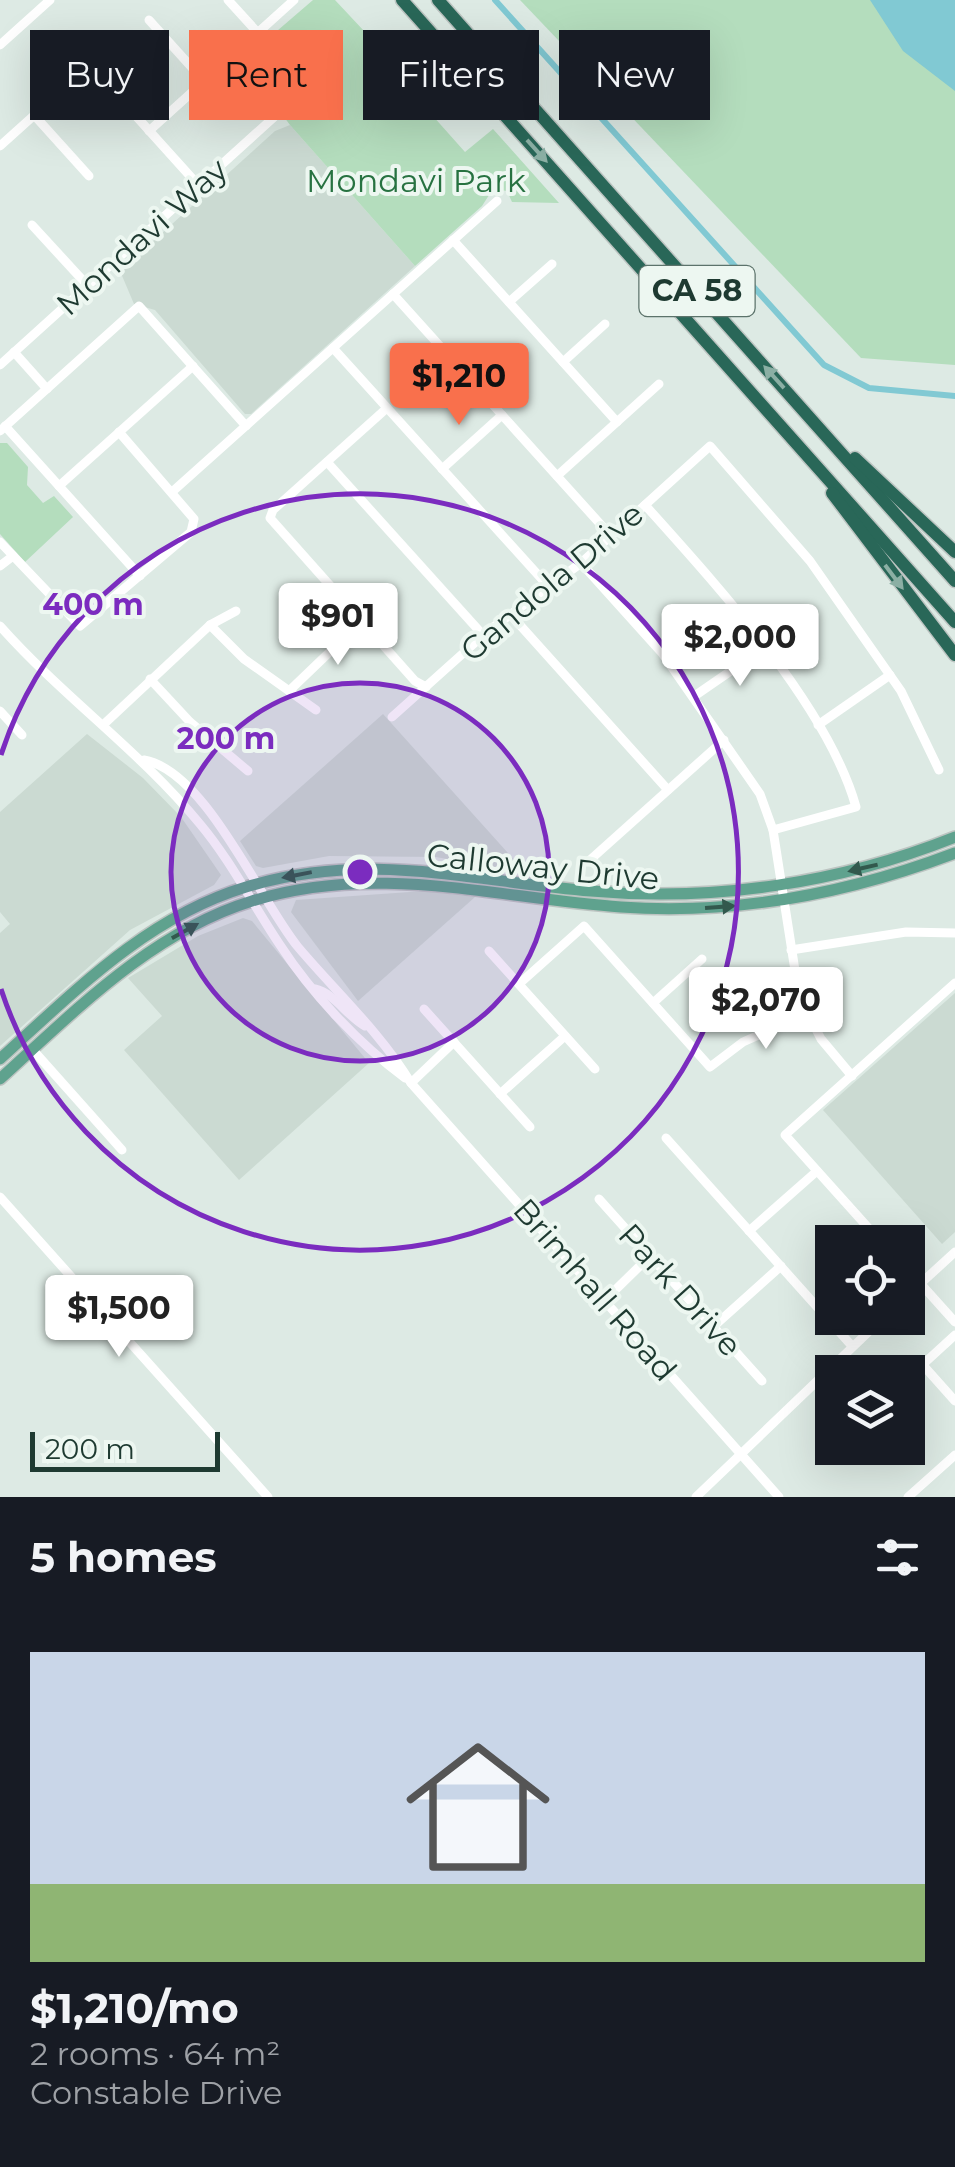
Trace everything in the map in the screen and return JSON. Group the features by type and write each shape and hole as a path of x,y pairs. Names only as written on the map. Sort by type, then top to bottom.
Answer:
{"highway":[{"name":"CA 58","path":"402,0 797,441 955,624"},
{"name":"CA 58","path":"438,0 952,577"},
{"path":"810,418 955,552"},
{"path":"797,441 955,654"}],"main road":[{"name":"Calloway Drive","path":"0,1079 102,988 158,946 252,901 379,881 445,878 486,884 495,878 640,894 708,893 868,867 955,838"},
{"name":"Calloway Drive","path":"0,1059 73,992 144,936 258,884 357,867 637,908 783,901 852,887 955,854"},
{"path":"102,988 104,978 141,950 144,936"},
{"path":"33,1050 34,1039 67,1010 73,992"}],"street":[{"path":"0,45 50,0"},
{"path":"228,0 255,30"},
{"path":"261,30 294,0"},
{"path":"148,20 189,65"},
{"path":"149,130 189,94"},
{"path":"0,146 30,119"},
{"path":"39,120 90,176"},
{"path":"140,120 199,186"},
{"name":"Mondavi Way","path":"0,365 271,120"},
{"path":"172,492 497,201"},
{"path":"32,225 88,286"},
{"path":"453,240 617,422"},
{"path":"509,302 552,264"},
{"path":"393,294 611,536"},
{"path":"140,576 2,429 139,306 246,426"},
{"path":"563,362 606,324"},
{"path":"333,348 549,587"},
{"path":"14,352 46,389"},
{"path":"59,486 192,366"},
{"path":"557,476 659,384"},
{"path":"387,408 273,510 270,518 416,681 426,687"},
{"path":"442,469 502,415"},
{"path":"4,549 80,626 196,524 119,432"},
{"name":"Gandola Drive","path":"392,717 483,635 581,563 710,446 799,546 890,674"},
{"path":"327,462 483,635"},
{"path":"645,505 721,590 818,725 842,766 856,807 772,830"},
{"path":"0,566 4,549"},
{"path":"581,563 662,653 760,794 772,830 791,950 806,1014 821,1040 852,1076"},
{"path":"103,725 210,625 236,611"},
{"path":"510,614 668,790"},
{"path":"290,691 362,620"},
{"path":"210,625 244,659 316,710"},
{"name":"Brimhall Road","path":"0,626 53,683 144,760 202,826 314,989 385,1064 411,1083"},
{"path":"693,698 764,648"},
{"path":"818,725 890,674 910,706 939,770"},
{"path":"150,678 190,722 248,772"},
{"path":"0,710 22,735"},
{"path":"590,860 724,740"},
{"name":"Brimhall Road","path":"144,760 158,762 201,802 295,943 372,1030 411,1083 778,1497"},
{"path":"518,984 584,926 710,1067 743,1042 806,1014"},
{"path":"791,950 906,932 955,933"},
{"path":"489,951 594,1069"},
{"path":"653,1002 702,958"},
{"path":"866,1225 785,1135 955,983"},
{"path":"314,989 325,992 348,1016 372,1030"},
{"path":"424,1009 530,1127"},
{"path":"500,1094 565,1036"},
{"path":"411,1083 454,1042"},
{"path":"33,1050 122,1150"},
{"path":"666,1138 852,1346"},
{"path":"749,1231 816,1170"},
{"name":"Park Drive","path":"598,1198 762,1382"},
{"path":"1,1200 268,1497"},
{"path":"925,1279 955,1252"},
{"path":"605,1300 650,1256"},
{"path":"713,1327 780,1266"},
{"path":"925,1289 955,1322"},
{"path":"696,1497 864,1335"},
{"path":"925,1361 955,1335"},
{"path":"925,1367 955,1401"},
{"path":"908,1497 955,1455"}],"shaded area":[{"path":"290,125 415,266 251,414 245,414 155,310 134,304 120,271 275,131"},
{"path":"383,714 516,862 508,870 436,857 329,856 256,866 240,841"},
{"path":"87,734 143,778 181,817 221,875 214,885 130,930 0,1046 0,933 10,924 0,912 0,812"},
{"path":"424,891 475,897 358,1001 291,912 296,900"},
{"path":"243,918 252,921 369,1063 239,1180 124,1050 162,1016 128,978 198,936"},
{"path":"955,993 955,1232 942,1244 823,1110"}],"green space":[{"name":"Mondavi Park","path":"313,0 335,0 363,30 363,120 436,120 465,152 493,129 559,203 512,202 507,191 493,189 482,206 415,266 286,120 343,120 343,30 278,30"},
{"path":"520,0 955,0 955,365 861,358 634,120 710,120 710,30 559,30 559,41"},
{"path":"0,443 7,443 28,467 27,485 43,503 54,496 73,517 25,562 0,534"}],"water":[{"path":"870,0 955,0 955,91 903,51"}],"waterway":[{"path":"495,0 824,365 869,388 955,396"}]}
